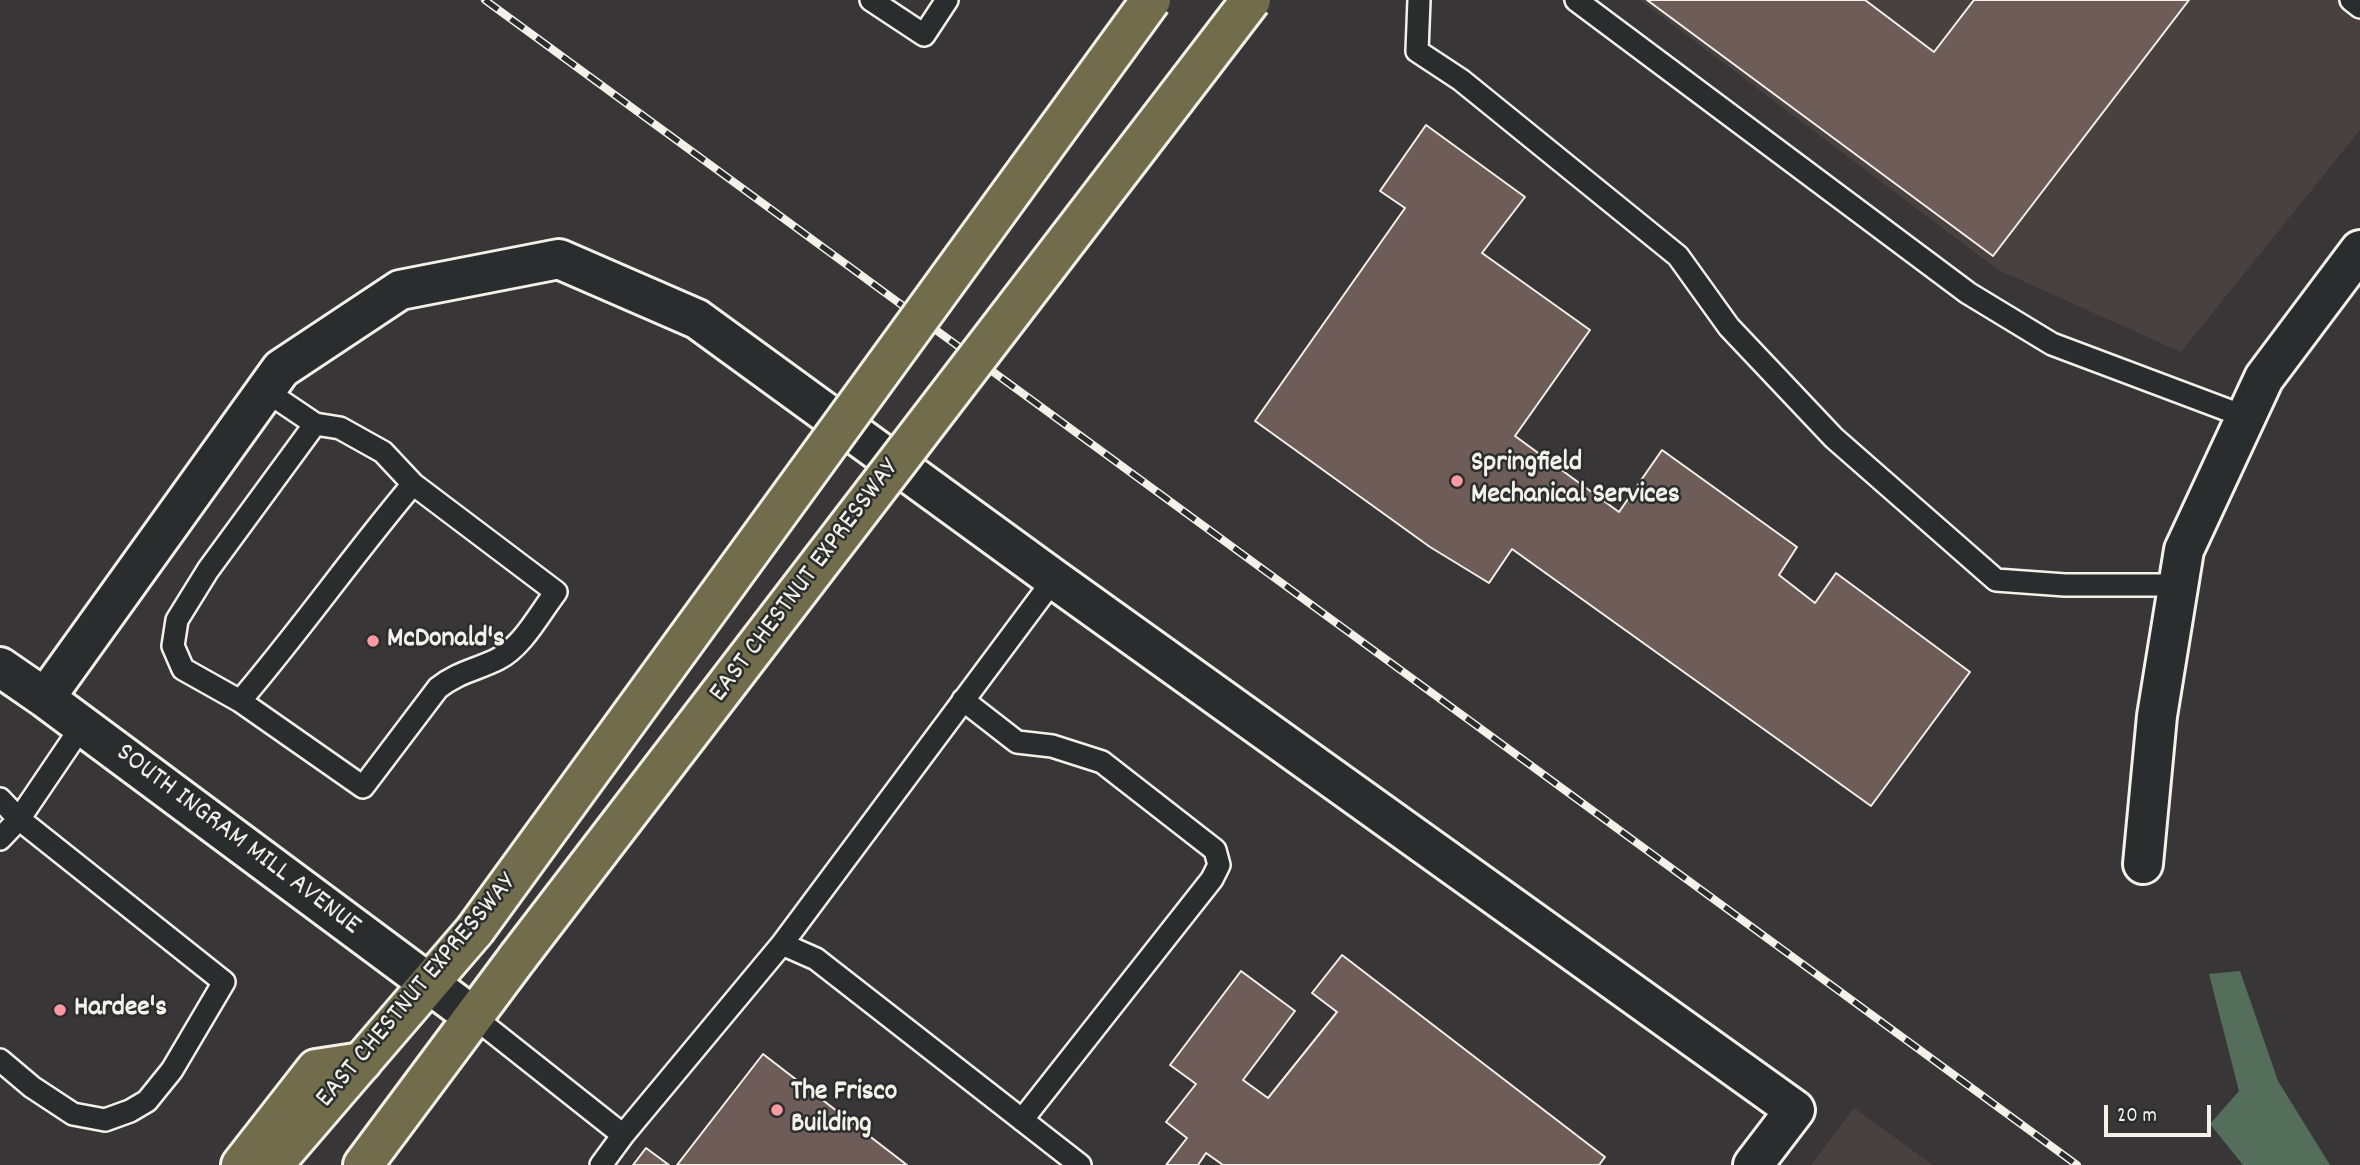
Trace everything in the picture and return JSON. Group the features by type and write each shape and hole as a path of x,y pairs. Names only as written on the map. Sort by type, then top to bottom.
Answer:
{"main road":[{"name":"EAST CHESTNUT EXPRESSWAY","path":"273,1165 475,930 1151,0"},
{"name":"EAST CHESTNUT EXPRESSWAY","path":"363,1165 1251,0"},
{"path":"241,1165 316,1069 362,1062"}],"street":[{"path":"2143,864 2157,716 2184,550 2264,378 2360,250"},
{"path":"45,698 281,369 400,290 559,259 697,318 1054,579 1795,1110 1753,1165"},
{"name":"SOUTH INGRAM MILL AVENUE","path":"0,667 474,1017"}],"lane":[{"path":"871,0 924,35 947,0"},
{"path":"1419,0 1417,51 1461,80 1678,256 1729,327 1834,438 1996,580 2065,585 2178,585"},
{"path":"1576,0 1968,293 2052,344 2246,417"},
{"path":"2351,0 2360,7"},
{"path":"266,391 316,424 340,428 383,452 413,484 556,592 515,646 498,658 453,676 438,688 363,787 240,701 183,669 173,646 177,620 208,570 316,424"},
{"path":"240,701 413,484"},
{"path":"601,1165 782,944 1054,579"},
{"path":"963,700 1017,742 1052,746 1102,762 1215,850 1219,865 1212,878 1022,1120"},
{"path":"0,839 19,818 82,726"},
{"path":"0,799 19,818 224,982 172,1070 148,1101 105,1120 73,1114 32,1087 0,1060"},
{"path":"782,944 816,959 1080,1165"},
{"path":"474,1017 623,1135"}],"shaded area":[{"path":"1640,0 2360,0 2360,130 2181,352 1998,270"},
{"path":"1854,1108 1933,1165 1811,1165"}],"green space":[{"path":"2240,971 2278,1081 2330,1165 2243,1165 2210,1124 2239,1091 2209,974"}],"building":[{"path":"1647,0 1865,0 1934,52 1974,0 2189,0 1993,256"},
{"name":"Springfield Mechanical Services","path":"1426,125 1525,197 1482,253 1590,330 1515,436 1619,512 1662,450 1797,547 1779,575 1815,603 1836,573 1970,672 1871,806 1512,549 1489,583 1430,547 1255,421 1405,208 1380,191"},
{"path":"1342,955 1605,1157 1599,1165 1223,1165 1206,1153 1198,1165 1166,1165 1187,1138 1166,1122 1196,1084 1170,1065 1241,971 1295,1011 1243,1080 1268,1098 1337,1012 1312,993"},
{"name":"The Frisco Building","path":"763,1054 907,1165 677,1165"},
{"path":"646,1148 669,1165 633,1165"}],"railway":[{"path":"485,0 2077,1165"}],"place":[{"name":"Springfield Mechanical Services","path":"1457,481"},
{"name":"McDonald's","path":"373,641"},
{"name":"Hardee's","path":"60,1010"},
{"name":"The Frisco Building","path":"777,1110"}]}
